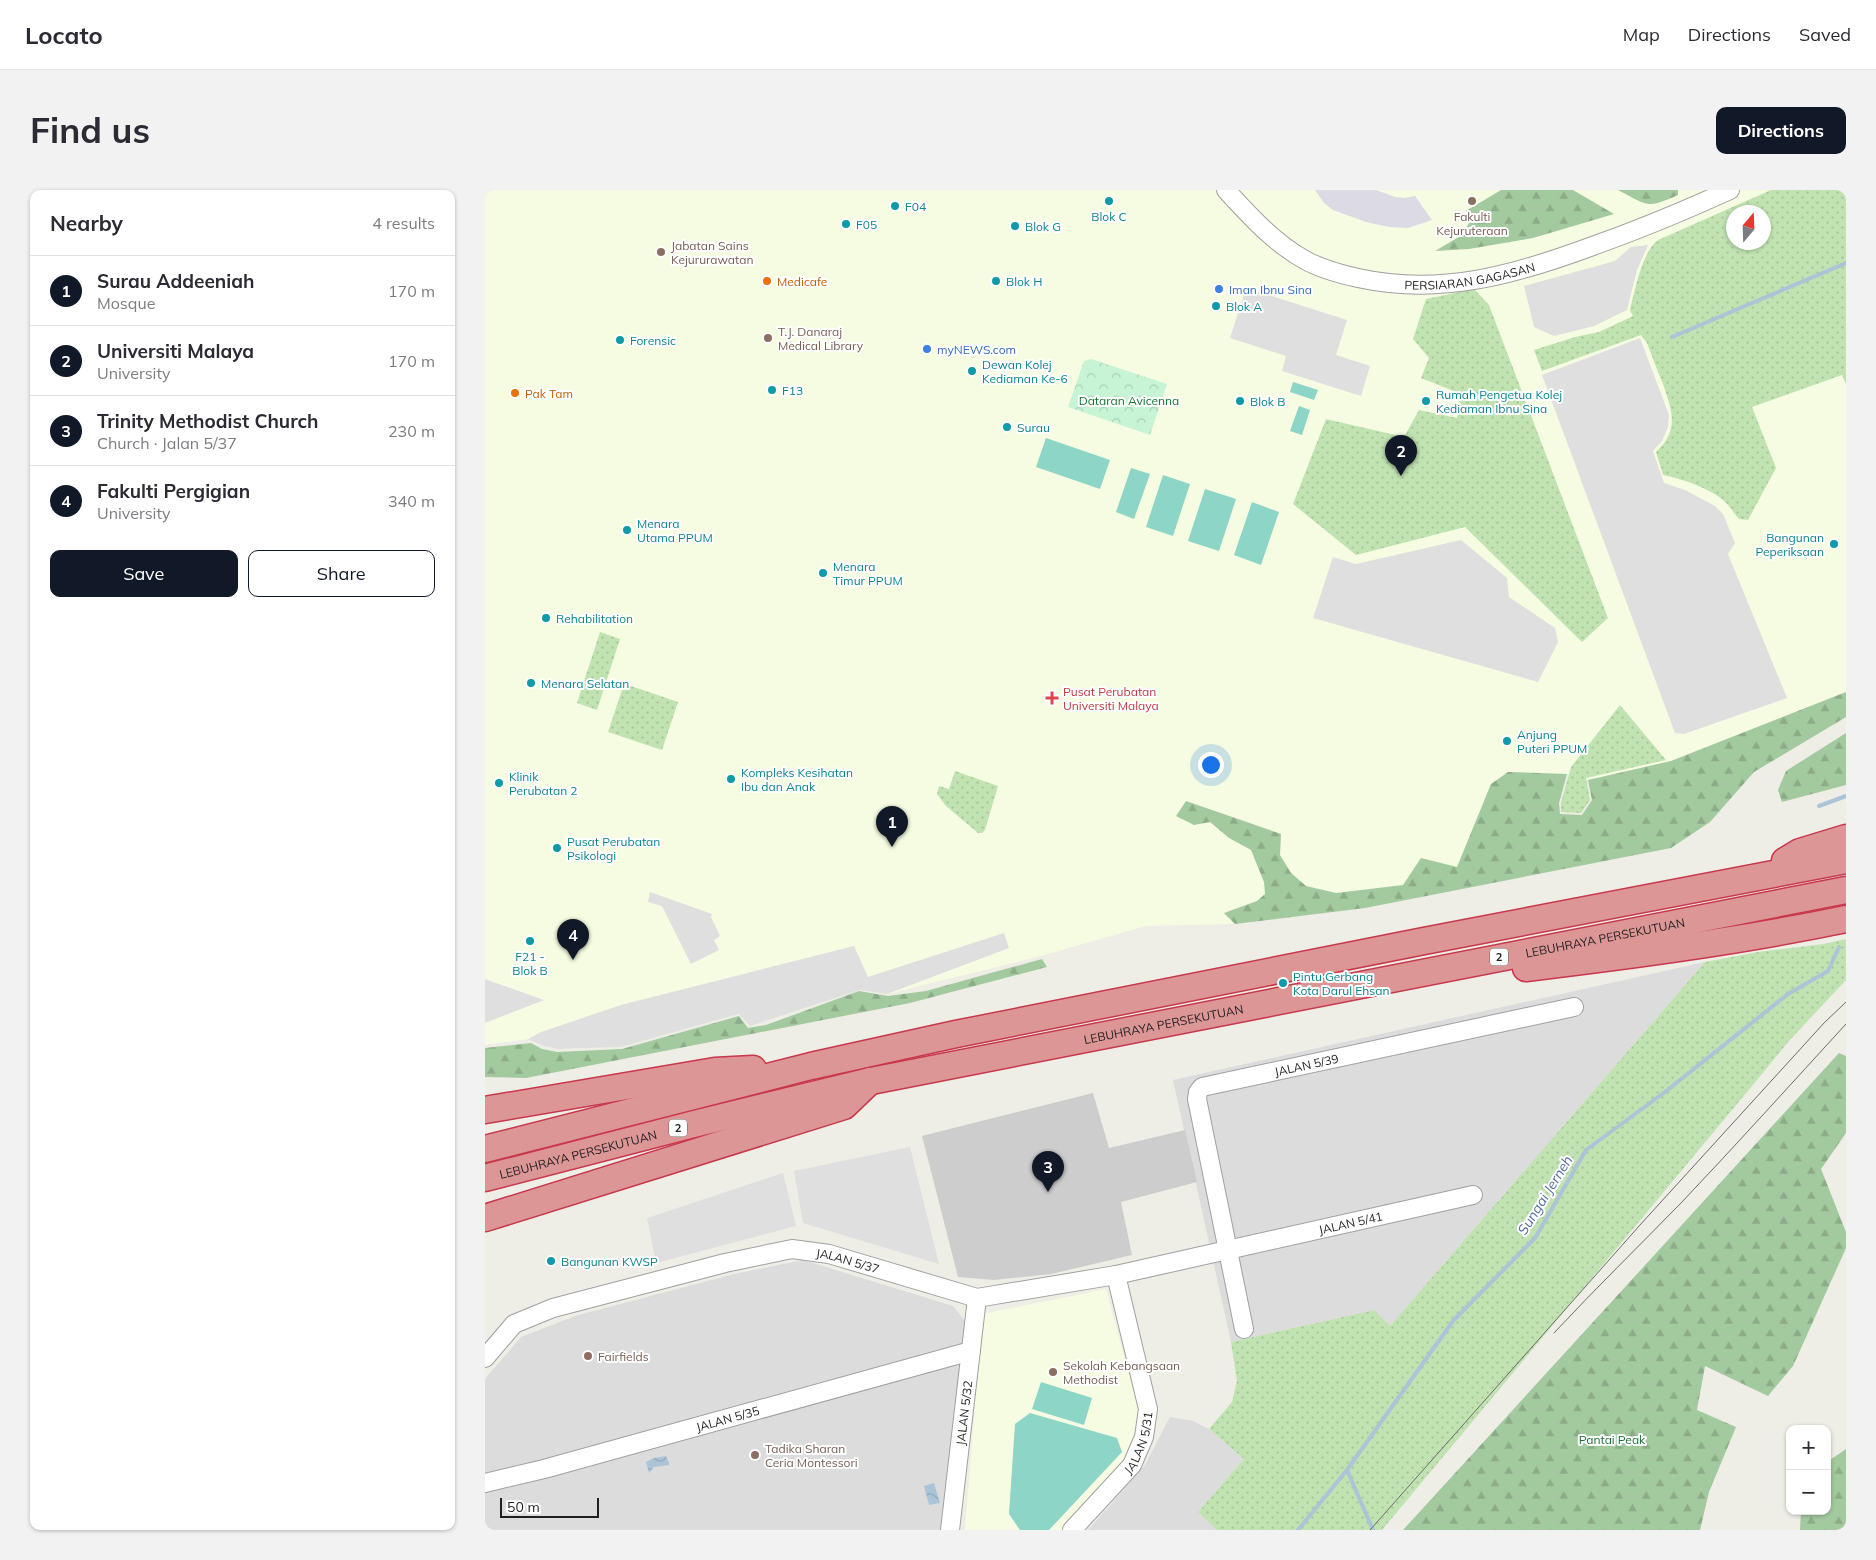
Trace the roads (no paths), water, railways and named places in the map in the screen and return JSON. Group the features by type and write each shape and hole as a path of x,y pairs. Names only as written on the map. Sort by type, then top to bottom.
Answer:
{"highway":[{"path":"1754,878 1800,852 1846,838"},
{"name":"2","path":"485,1149 811,1066 956,1034 1846,860"},
{"name":"LEBUHRAYA PERSEKUTUAN","path":"485,1178 871,1081 1846,890"},
{"path":"1445,968 1511,970 1616,957 1782,932 1846,919"},
{"path":"485,1110 715,1071 811,1066"},
{"path":"485,1218 844,1106 871,1081"}],"street":[{"name":"PERSIARAN GAGASAN","path":"1226,190 1272,236 1304,260 1333,272 1394,284 1420,286 1459,283 1506,275 1552,261 1648,226 1730,190"},
{"name":"JALAN 5/39","path":"1227,1249 1197,1099 1198,1092 1203,1087 1574,1007"},
{"name":"JALAN 5/41","path":"1227,1249 1473,1195"},
{"name":"JALAN 5/37","path":"485,1358 514,1324 553,1308 725,1263 792,1250 829,1254 977,1298 1116,1275 1227,1249"},
{"path":"1227,1249 1244,1329"},
{"name":"JALAN 5/31","path":"1072,1530 1132,1465 1144,1437 1149,1409 1116,1275"},
{"name":"JALAN 5/32","path":"947,1529 977,1298"},
{"name":"JALAN 5/35","path":"485,1484 971,1351"}],"water":[{"path":"666,1456 669,1465 654,1467 649,1473 646,1462 654,1458"},
{"path":"934,1483 940,1503 929,1505 924,1486"}],"waterway":[{"path":"1672,337 1846,263"},
{"name":"Sungai Jerneh","path":"1819,806 1846,796"},
{"name":"Sungai Jerneh","path":"1298,1530 1347,1470 1453,1321 1535,1238 1586,1150 1665,1092 1788,994 1828,971 1839,947"},
{"path":"1347,1470 1373,1530"}],"tram line":[{"path":"1370,1530 1640,1225 1824,1023 1846,1002"},
{"path":"1554,1333 1681,1203 1846,1024"}],"place":[{"name":"Blok C","path":"1109,201"},
{"name":"Fakulti Kejuruteraan","path":"1472,201"},
{"name":"F04","path":"895,206"},
{"name":"F05","path":"846,224"},
{"name":"Blok G","path":"1015,226"},
{"name":"Jabatan Sains Kejururawatan","path":"661,252"},
{"name":"Medicafe","path":"767,281"},
{"name":"Blok H","path":"996,281"},
{"name":"Iman Ibnu Sina","path":"1219,289"},
{"name":"Blok A","path":"1216,306"},
{"name":"T.J. Danaraj Medical Library","path":"768,338"},
{"name":"Forensic","path":"620,340"},
{"name":"myNEWS.com","path":"927,349"},
{"name":"Dewan Kolej Kediaman Ke-6","path":"972,371"},
{"name":"F13","path":"772,390"},
{"name":"Pak Tam","path":"515,393"},
{"name":"Blok B","path":"1240,401"},
{"name":"Rumah Pengetua Kolej Kediaman Ibnu Sina","path":"1426,401"},
{"name":"Surau","path":"1007,427"},
{"name":"Universiti Malaya","path":"1401,476"},
{"name":"Menara Utama PPUM","path":"627,530"},
{"name":"Bangunan Peperiksaan","path":"1834,544"},
{"name":"Menara Timur PPUM","path":"823,573"},
{"name":"Rehabilitation","path":"546,618"},
{"name":"Menara Selatan","path":"531,683"},
{"name":"Pusat Perubatan Universiti Malaya","path":"1052,698"},
{"name":"Anjung Puteri PPUM","path":"1507,741"},
{"name":"Kompleks Kesihatan Ibu dan Anak","path":"731,779"},
{"name":"Klinik Perubatan 2","path":"499,783"},
{"name":"Surau Addeeniah","path":"892,847"},
{"name":"Pusat Perubatan Psikologi","path":"557,848"},
{"name":"F21 - Blok B","path":"530,941"},
{"name":"Fakulti Pergigian","path":"573,960"},
{"name":"Pintu Gerbang Kota Darul Ehsan","path":"1283,983"},
{"name":"Trinity Methodist Church","path":"1048,1192"},
{"name":"Bangunan KWSP","path":"551,1261"},
{"name":"Fairfields","path":"588,1356"},
{"name":"Sekolah Kebangsaan Methodist","path":"1053,1372"},
{"name":"Tadika Sharan Ceria Montessori","path":"755,1455"}],"park label":[{"name":"Dataran Avicenna","path":"1129,400"},
{"name":"Pantai Peak","path":"1612,1439"}]}
